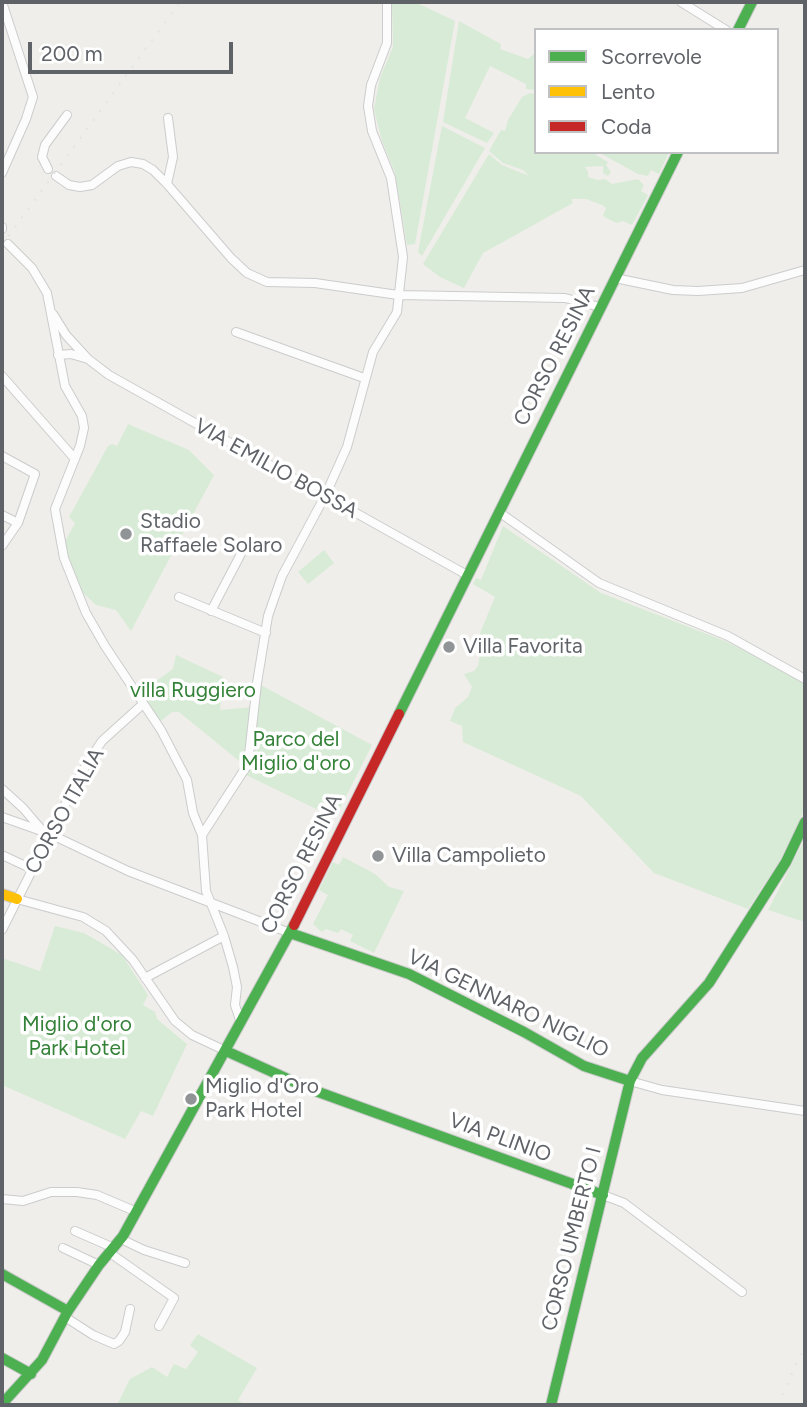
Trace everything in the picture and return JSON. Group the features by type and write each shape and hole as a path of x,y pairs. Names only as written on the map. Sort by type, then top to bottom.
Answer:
{"main road":[{"path":"739,28 752,2"},
{"name":"CORSO RESINA","path":"2,1404 42,1360 66,1314 137,1212 290,933 677,154"},
{"name":"CORSO UMBERTO I","path":"551,1405 630,1081 648,1050 709,983 786,862 805,822"},
{"path":"2,894 17,899"},
{"name":"VIA GENNARO NIGLIO","path":"290,933 408,974 524,1032 584,1066 630,1081"},
{"name":"VIA PLINIO","path":"226,1051 310,1089 603,1195"},
{"path":"2,1273 66,1314"},
{"path":"2,1357 31,1374"}],"street":[{"path":"2,2 33,97 26,119 2,169"},
{"path":"202,835 248,764 268,616 282,576 325,496 347,447 373,352 397,312 403,257 391,178 372,131 369,106 371,85 387,44 387,2"},
{"path":"681,2 723,28"},
{"path":"48,169 42,157 45,145 66,115"},
{"path":"167,118 173,157 167,184"},
{"path":"57,176 69,185 80,187 92,185 118,166 131,162 142,164 153,170 167,184 231,258 247,273 267,282 316,283 398,295 565,298 600,307"},
{"path":"8,244 40,279 47,293 65,386 82,416 84,428 55,509 73,592 161,730 187,780 193,813 202,835 206,891 224,936 237,987 235,1005 241,1023"},
{"path":"615,278 673,290 698,291 742,288 805,270"},
{"name":"VIA EMILIO BOSSA","path":"52,312 76,346 108,375 467,575"},
{"path":"236,332 364,378"},
{"path":"57,351 66,344 76,346"},
{"name":"VIA EMILIO BOSSA","path":"57,351 88,359"},
{"path":"2,376 75,458"},
{"path":"2,456 35,474 18,523 2,546"},
{"path":"499,512 600,583 728,636 805,679"},
{"path":"2,515 18,523"},
{"path":"211,611 243,550"},
{"path":"179,597 266,633"},
{"name":"CORSO ITALIA","path":"2,930 32,869 46,832 81,773 102,741 143,704"},
{"path":"2,789 46,832"},
{"path":"2,817 46,832 96,857 211,904 290,933"},
{"path":"2,855 32,869"},
{"path":"17,899 94,922 121,944 167,1012 183,1030 226,1051"},
{"path":"145,978 224,936"},
{"path":"630,1081 662,1090 805,1111"},
{"path":"2,1199 23,1201 51,1192 77,1192 97,1195 137,1212"},
{"name":"VIA PLINIO","path":"603,1195 624,1203 743,1292"},
{"path":"75,1231 115,1247 144,1250 185,1263"},
{"path":"115,1247 174,1298 159,1326"},
{"path":"63,1248 99,1265"},
{"path":"66,1314 93,1335 114,1344 120,1341 125,1332 130,1309"}],"green space":[{"path":"392,2 415,2 455,21 415,244 407,245 395,173 382,141 374,109 380,78 393,47"},
{"path":"459,21 501,44 500,49 528,59 534,54 534,90 526,89 526,84 490,66 465,118 494,133 487,143 443,122"},
{"path":"534,94 534,154 594,154 608,162 606,165 611,172 608,176 603,173 603,166 585,167 588,177 605,179 612,184 638,179 644,185 641,191 648,195 632,225 623,221 617,223 603,216 606,208 602,205 586,199 571,199 573,203 483,253 464,288 440,277 423,264 489,154 502,165 529,176 523,170 503,163 489,151 501,130 505,131 508,120 522,97"},
{"path":"442,126 485,148 422,256 418,252"},
{"path":"602,154 668,154 659,174 651,170 648,176 638,174"},
{"name":"Stadio Raffaele Solaro","path":"128,424 189,450 214,475 131,631 116,610 96,605 80,590 63,545 75,523 69,517 108,446 117,446"},
{"path":"503,526 601,593 725,641 805,681 805,809 780,860 748,909 654,873 581,796 463,742 462,726 450,721 455,708 468,697 472,687 464,674 474,671 478,666 480,654 473,650 495,597 473,584 476,578 481,580"},
{"path":"324,550 334,563 308,584 298,572"},
{"name":"villa Ruggiero","path":"176,655 223,677 220,710 253,707 244,765 179,712 172,712 157,724 138,694 173,669"},
{"name":"Parco del Miglio d'oro","path":"259,684 372,745 335,818 246,775 252,751"},
{"path":"805,839 805,922 768,910"},
{"path":"343,857 375,874 389,887 404,891 374,953 350,941 353,935 341,929 338,933 326,929 322,932 313,924 328,895 319,890 333,862 339,865"},
{"name":"Miglio d'oro Park Hotel","path":"55,926 84,933 122,955 148,995 143,1005 155,1012 157,1019 187,1044 153,1116 141,1111 125,1139 2,1085 2,958 40,971"},
{"path":"198,1334 257,1368 238,1400 245,1405 117,1405 130,1379 152,1367 167,1377 174,1364 186,1369 198,1352 190,1345"}],"railway":[{"path":"2,245 180,2"},
{"path":"778,1405 805,1344"}],"traffic: fast":[{"path":"739,28 752,2"},
{"path":"399,714 677,154"},
{"path":"630,1081 642,1058 709,983 786,862 805,822"},
{"path":"2,1404 42,1360 68,1311 99,1265 123,1236 294,925"},
{"path":"290,933 409,974 524,1032 584,1066 630,1081 551,1405"},
{"path":"226,1051 310,1089 603,1195"},
{"path":"2,1274 68,1311"},
{"path":"2,1358 31,1374"}],"traffic: slow":[{"path":"2,894 17,899"}],"traffic: jam":[{"path":"294,925 399,714"}],"place":[{"name":"Stadio Raffaele Solaro","path":"126,534"},
{"name":"Villa Favorita","path":"449,647"},
{"name":"Villa Campolieto","path":"378,856"},
{"name":"Miglio d'Oro Park Hotel","path":"191,1099"}]}
